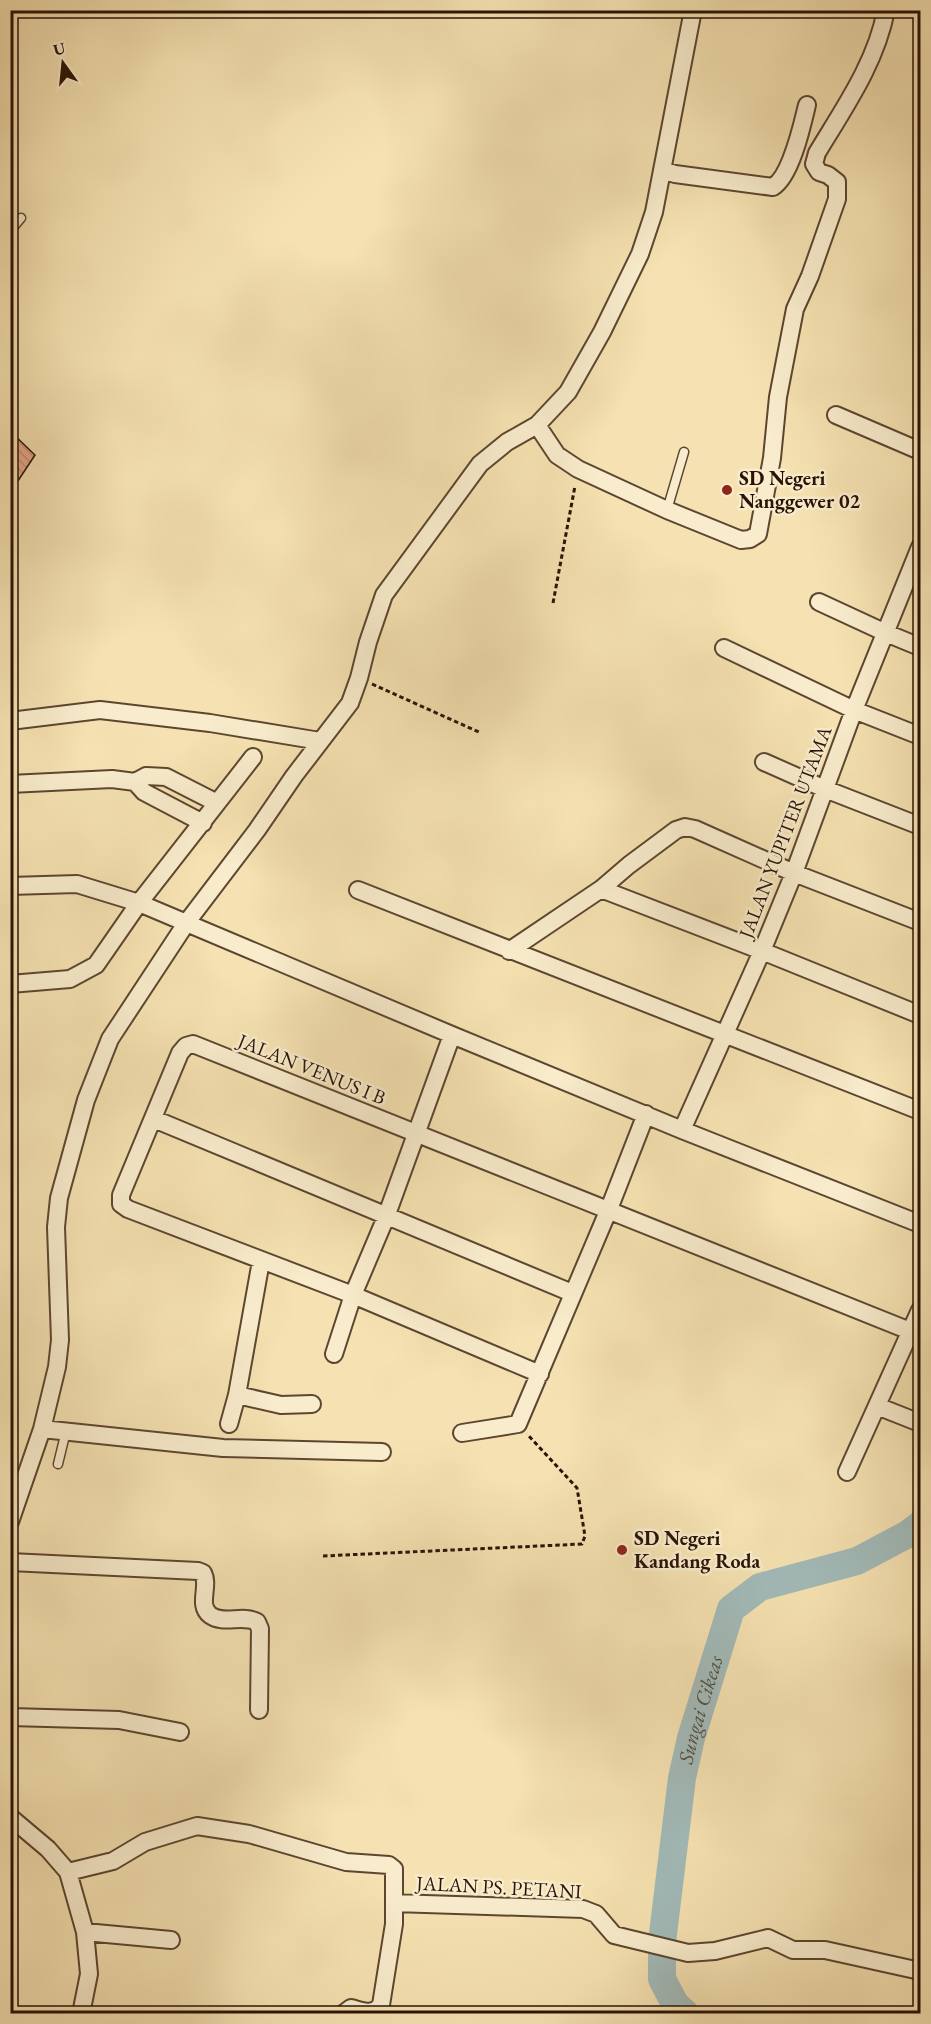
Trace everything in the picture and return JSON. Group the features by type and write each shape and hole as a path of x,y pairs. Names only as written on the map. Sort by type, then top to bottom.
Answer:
{"street":[{"path":"10,1522 42,1429 57,1367 60,1340 56,1227 59,1198 86,1100 110,1039 187,922 258,830 320,741 350,703 360,678 368,642 384,596 480,464 507,442 537,425 568,392 602,332 640,254 654,212 693,10"},
{"path":"537,425 557,455 578,469 667,510 741,540 750,539 758,534 772,458 778,397 795,309 810,276 837,199 834,178 819,172 814,164 817,153 866,72 881,35 886,10"},
{"path":"662,170 675,174 773,187 782,180 800,133 807,105"},
{"path":"836,415 921,451"},
{"name":"JALAN YUPITER UTAMA","path":"682,1130 762,951 794,873 854,710 920,547"},
{"path":"819,602 886,633 921,646"},
{"path":"724,648 854,710 921,736"},
{"path":"10,721 100,710 210,723 320,741"},
{"path":"10,984 70,979 96,965 139,903 253,757"},
{"path":"764,762 825,789 921,826"},
{"path":"10,784 112,779 135,782 146,776 166,777 218,803"},
{"path":"135,782 144,792 203,823"},
{"path":"509,951 601,889 676,830 685,827 695,828 794,873 921,922"},
{"path":"10,886 77,884 139,903 682,1130 921,1224"},
{"path":"601,889 921,1016"},
{"path":"357,890 921,1111"},
{"path":"334,1354 353,1295 386,1217 452,1035"},
{"name":"JALAN VENUS I B","path":"153,1119 180,1053 186,1046 193,1044 916,1333"},
{"path":"462,1433 518,1424 609,1209 646,1114"},
{"path":"540,1374 353,1295 128,1209 121,1204 121,1195 153,1119 572,1293"},
{"path":"230,1424 261,1261"},
{"path":"847,1472 877,1406 916,1333 921,1310"},
{"path":"237,1395 281,1405 312,1404"},
{"path":"877,1406 921,1423"},
{"path":"42,1429 245,1450 382,1452"},
{"path":"10,1562 203,1574 206,1580 204,1604 206,1612 215,1618 252,1618 260,1629 259,1710"},
{"path":"10,1717 118,1720 180,1732"},
{"path":"10,1817 48,1849 68,1872 85,1932 89,1974 81,2013"},
{"path":"68,1872 112,1861 145,1842 197,1826 249,1834 346,1862 389,1865 394,1869 394,1924 381,2005 377,2011 351,2008 343,2013"},
{"name":"JALAN PS. PETANI","path":"394,1903 583,1909 596,1914 614,1935 688,1953 714,1951 768,1938 793,1950 825,1950 921,1971"},
{"path":"85,1932 171,1940"}],"lane":[{"path":"10,231 21,218"},
{"path":"667,510 684,452"},
{"path":"58,1464 66,1431"}],"path":[{"path":"553,603 578,469"},
{"path":"360,678 481,733"},
{"path":"323,1556 582,1544 585,1536 577,1488 518,1424"}],"building":[{"path":"10,431 35,455 10,493"}],"waterway":[{"name":"Sungai Cikeas","path":"686,2014 675,2004 662,1979 662,1942 682,1778 691,1738 731,1609 760,1587 857,1561 908,1534 920,1525"}],"place":[{"name":"SD Negeri Nanggewer 02","path":"727,490"},
{"name":"SD Negeri Kandang Roda","path":"622,1550"}]}
